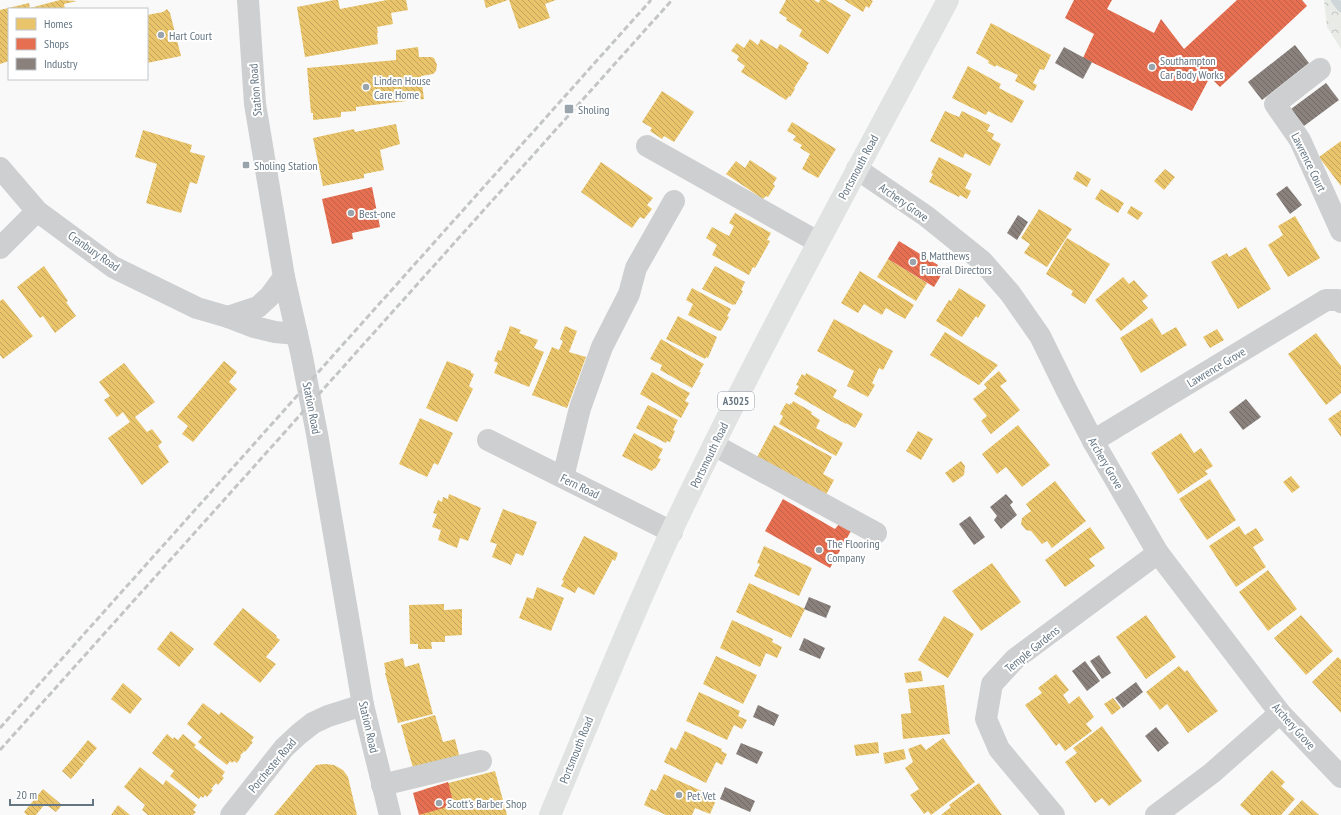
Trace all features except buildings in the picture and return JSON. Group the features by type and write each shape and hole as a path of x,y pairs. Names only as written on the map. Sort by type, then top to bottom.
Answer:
{"main road":[{"name":"Portsmouth Road","path":"550,815 605,680 672,532 714,445 769,335 948,0"}],"street":[{"name":"Station Road","path":"248,0 255,104 284,277 317,434 363,705 390,815"},
{"name":"Lawrence Court","path":"1320,69 1276,104 1300,140 1341,231"},
{"path":"647,146 818,242"},
{"name":"Cranbury Road","path":"0,168 36,211 114,267 197,308 275,332 299,343"},
{"name":"Archery Grove","path":"857,169 926,216 982,261 1010,293 1040,336 1066,391 1158,553 1280,713 1341,777"},
{"path":"563,478 580,408 602,347 629,294 636,268 674,201"},
{"path":"0,248 36,211"},
{"path":"228,317 258,307 270,296 284,277"},
{"name":"Lawrence Grove","path":"1094,441 1326,300 1338,300 1341,302"},
{"name":"Fern Road","path":"488,440 672,532"},
{"path":"714,445 876,533"},
{"name":"Temple Gardens","path":"1054,815 999,749 986,719 992,684 1015,659 1158,553"},
{"name":"Porchester Road","path":"231,815 284,748 298,734 313,723 328,716 363,705"},
{"path":"1156,815 1212,773 1280,713"},
{"path":"382,784 482,761"}],"green space":[{"path":"1324,0 1341,0 1341,49 1327,27"}],"waterway":[{"path":"1335,0 1341,8"}],"railway":[{"path":"0,728 651,0"},
{"path":"0,750 672,0"}],"place":[{"name":"Hart Court","path":"161,35"},
{"name":"Southampton Car Body Works","path":"1152,67"},
{"name":"Linden House Care Home","path":"366,87"},
{"name":"Sholing","path":"569,109"},
{"name":"Sholing Station","path":"246,165"},
{"name":"Best-one","path":"351,213"},
{"name":"B Matthews Funeral Directors","path":"913,262"},
{"name":"The Flooring Company","path":"819,550"},
{"name":"Pet Vet","path":"679,795"},
{"name":"Scott's Barber Shop","path":"439,803"}]}
